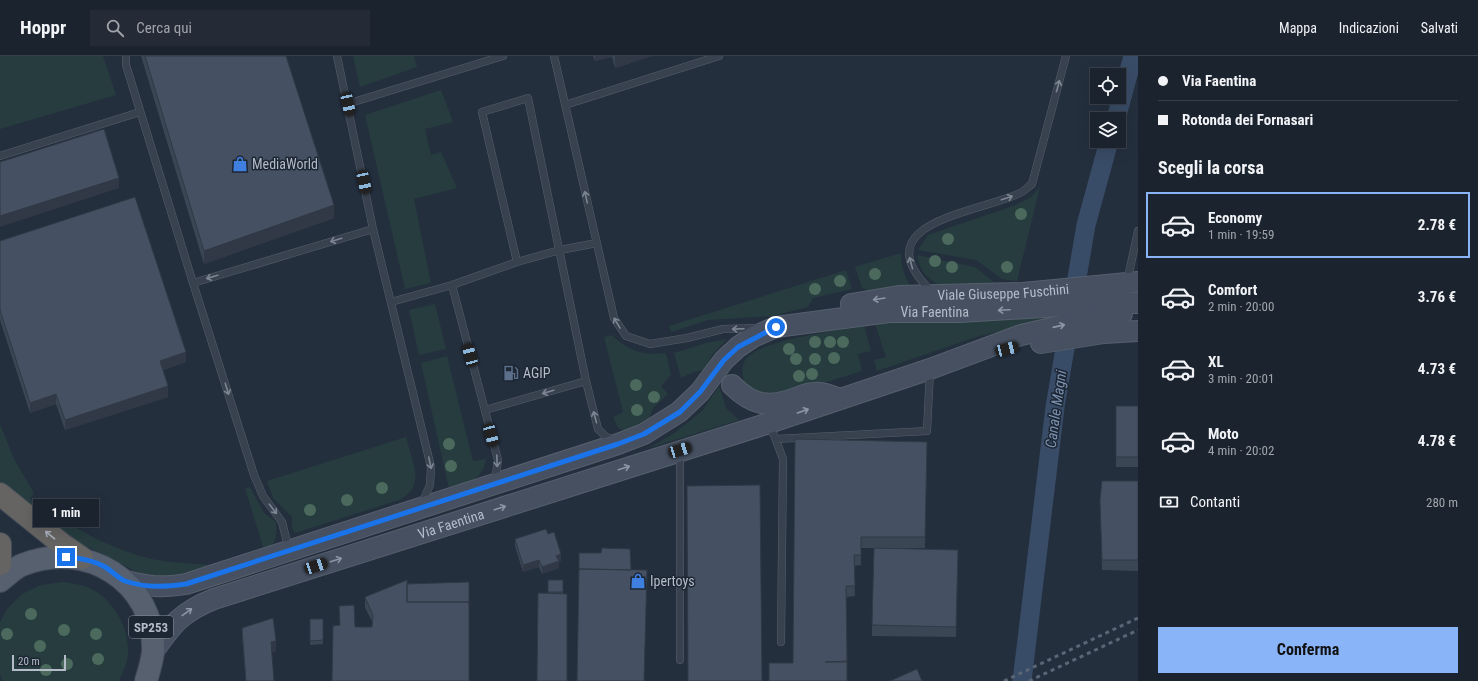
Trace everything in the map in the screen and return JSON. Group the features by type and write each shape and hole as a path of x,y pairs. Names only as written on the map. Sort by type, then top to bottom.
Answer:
{"highway":[{"path":"0,494 63,545 82,558"},
{"path":"0,544 0,564"}],"main road":[{"name":"Viale Giuseppe Fuschini","path":"776,327 795,318 861,302 899,296 934,294 1043,299"},
{"name":"Via Faentina","path":"124,580 146,587 186,584 490,486 644,434 680,412 700,392 724,360 738,347 776,327 889,312 960,312 1043,299 1116,300 1138,303"},
{"name":"Via Faentina","path":"1116,300 1138,312"},
{"name":"Via Faentina","path":"153,652 171,627 185,613 196,606 680,450 771,431 840,398 1022,340 1116,300"},
{"path":"1116,300 1138,331"},
{"path":"738,347 730,373 732,385 745,410 771,431"},
{"path":"732,385 740,394 752,401 771,405 806,394 820,393 840,398"},
{"name":"SP253","path":"0,581 21,566 51,556 82,558 104,566 124,580 135,593 144,608 150,625 153,652 146,681"}],"lane":[{"path":"126,56 126,65 140,112 254,476 263,496 282,522 289,551"},
{"path":"337,56 374,229 432,476 428,491 419,508"},
{"path":"348,104 504,56"},
{"path":"554,56 614,318 626,336 650,344 687,338 723,329 776,327"},
{"path":"565,105 719,56"},
{"path":"934,294 914,272 909,251 914,236 941,219 1021,193 1032,184 1066,56"},
{"path":"517,262 482,112 528,98 586,381 598,429 605,436 618,444"},
{"path":"0,156 140,112"},
{"path":"194,283 374,229"},
{"path":"1116,300 1138,231"},
{"path":"391,302 452,285 517,262 560,250 597,243"},
{"path":"452,285 498,460 496,474 490,486"},
{"path":"781,642 783,459 771,431 927,431 930,369"},
{"path":"485,410 586,381"},
{"path":"680,450 680,660"}],"green space":[{"path":"0,56 103,56 116,95 0,129"},
{"path":"353,56 414,56 417,67 360,87"},
{"path":"441,90 453,122 425,129 431,155 441,152 457,188 414,199 431,283 405,289 365,115"},
{"path":"1040,187 1017,281 1002,279 976,260 918,250 928,235 1013,206 1031,197"},
{"path":"901,253 904,272 912,289 871,291 862,288 855,267"},
{"path":"917,255 975,267 999,286 957,288 937,283 929,278 922,270"},
{"path":"846,270 852,289 813,298 808,307 773,316 708,320 671,332 669,326"},
{"path":"435,304 446,349 419,355 409,310"},
{"path":"1055,314 1057,317 976,337 877,371 874,360 886,357 875,324 900,321"},
{"path":"864,326 871,351 858,354 862,371 769,400 745,386 742,372 743,365 746,359 754,352 783,341"},
{"path":"612,335 630,349 636,351 650,354 666,353 671,375 661,386 668,394 653,408 649,419 627,432 618,428 613,417 623,412 604,337"},
{"path":"727,339 712,355 705,370 694,372 681,378 674,353 706,343"},
{"path":"447,356 473,461 486,459 485,466 478,476 473,480 449,489 421,363"},
{"path":"719,386 726,408 739,420 649,448 676,432 702,411"},
{"path":"0,424 14,459 34,493 30,499 88,535 119,549 152,559 210,565 169,577 143,575 49,525 18,500 0,482"},
{"path":"406,437 414,464 415,473 413,488 408,494 399,500 295,533 292,528 292,517 273,498 267,481"},
{"path":"250,487 264,513 276,522 274,542 264,550 245,488"},
{"path":"63,582 82,585 104,597 119,616 127,638 128,650 127,661 119,681 3,681 0,675 0,623 7,609 22,594 41,585"}],"building":[{"path":"145,56 286,56 334,205 204,251"},
{"path":"104,129 119,178 0,216 0,162"},
{"path":"135,197 186,352 160,361 168,386 65,420 56,394 30,403 0,310 0,241"},
{"path":"1116,406 1138,406 1138,457 1116,457"},
{"path":"795,439 927,442 925,537 861,537 861,555 854,555 855,586 846,586 847,661 825,662 847,662 847,681 769,681 769,663 793,663"},
{"path":"1102,481 1138,481 1138,560 1102,560 1100,500"},
{"path":"760,485 762,681 688,681 687,486"},
{"path":"546,529 548,534 554,532 561,554 556,556 559,561 542,567 539,560 523,565 515,539"},
{"path":"602,548 630,549 631,570 579,569 579,553 601,553"},
{"path":"874,548 958,550 956,627 872,625"},
{"path":"579,569 647,570 644,681 577,681"},
{"path":"407,580 407,602 469,602 469,681 332,681 333,626 340,625 339,606 354,605 355,627 372,627 373,615 365,597"},
{"path":"548,580 563,580 563,592 548,592"},
{"path":"469,582 469,602 407,602 407,584"},
{"path":"538,593 567,594 567,681 537,681"},
{"path":"273,618 276,641 271,642 274,681 246,681 242,628"},
{"path":"310,619 323,619 323,640 310,641"},
{"path":"917,669 922,681 890,681"}],"waterway":[{"name":"Canale Magni","path":"1118,112 1133,56"},
{"name":"Canale Magni","path":"1022,681 1055,407 1086,225 1107,148"}],"railway":[{"path":"1004,681 1138,618"},
{"path":"1029,681 1138,630"}],"place":[{"name":"MediaWorld","path":"240,164"},
{"name":"AGIP","path":"511,373"},
{"name":"Ipertoys","path":"638,581"}],"route":[{"path":"66,557 82,558 104,566 124,580 146,587 168,587 186,584 618,444 644,434 680,412 700,392 724,360 738,347 753,337 776,327"}]}
